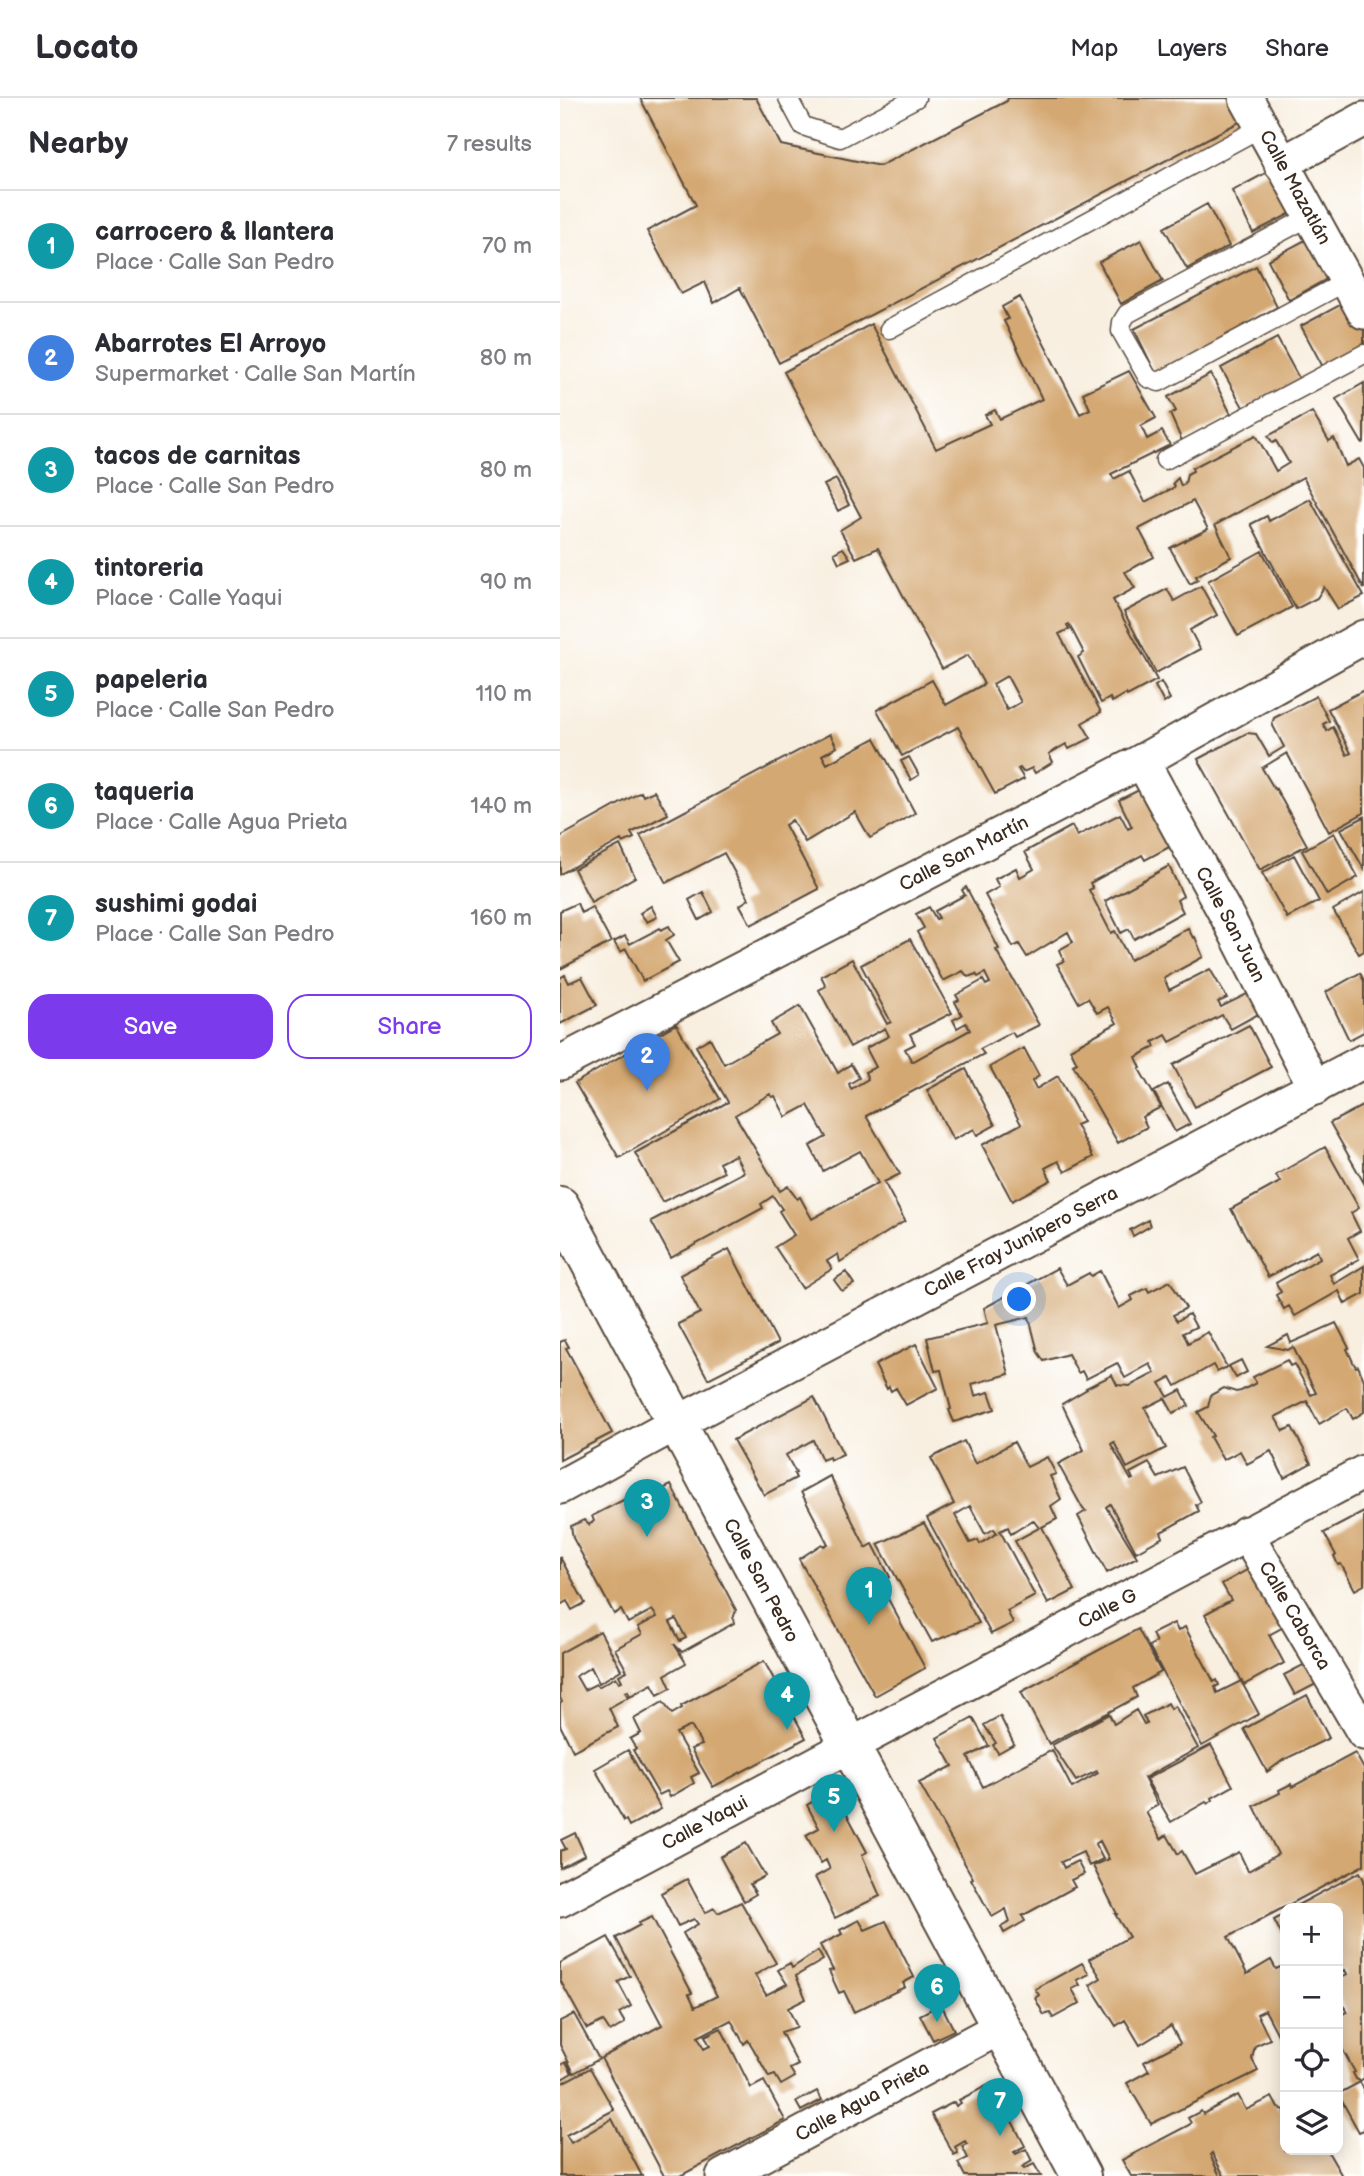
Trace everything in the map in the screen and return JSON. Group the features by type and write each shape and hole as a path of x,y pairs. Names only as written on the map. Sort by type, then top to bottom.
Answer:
{"street":[{"name":"Calle Mazatlán","path":"1246,98 1364,312"},
{"path":"1281,164 1364,118"},
{"name":"Calle San Martín","path":"560,1063 1142,761 1364,637"},
{"name":"Calle San Juan","path":"1142,761 1229,920 1315,1088"},
{"name":"Calle Fray Junípero Serra","path":"560,1487 1364,1062"},
{"name":"Calle San Pedro","path":"560,1206 1081,2176"},
{"name":"Calle G","path":"850,1746 1364,1472"},
{"name":"Calle Caborca","path":"1246,1533 1364,1733"},
{"name":"Calle Yaqui","path":"560,1900 850,1746"},
{"name":"Calle Agua Prieta","path":"723,2176 1001,2027"}],"lane":[{"path":"788,98 803,126 841,138 916,98"},
{"path":"889,328 1262,127"},
{"path":"1311,216 1126,314 1121,331 1147,378 1159,382 1347,281"},
{"path":"1165,460 1364,354"}],"building":[{"path":"640,98 756,98 781,145 880,166 1007,101 1008,98 1233,98 1245,119 779,363 740,288 714,303 705,282 681,294 647,231 696,205"},
{"path":"1273,169 1295,211 1253,233 1232,191"},
{"path":"1207,204 1229,246 1187,269 1164,228"},
{"path":"1309,238 1330,277 1289,300 1268,260"},
{"path":"1141,240 1163,281 1121,304 1099,262"},
{"path":"1256,266 1277,307 1156,374 1134,329"},
{"path":"1020,297 1080,414 1090,409 1083,393 1129,371 1156,418 1141,426 1147,439 1162,431 1170,445 1111,474 1114,479 1129,471 1145,502 1175,487 1173,483 1178,478 1181,486 1185,484 1187,474 1193,471 1192,468 1256,435 1276,471 1289,463 1276,441 1273,443 1268,436 1312,412 1329,441 1334,438 1346,466 1359,459 1364,468 1364,589 1303,477 1215,525 1231,557 1196,576 1198,580 1190,584 1170,548 1208,529 1193,501 1139,529 1154,557 1125,572 1135,588 1113,600 1157,680 1127,696 1126,694 1112,702 1110,698 1101,703 1078,657 1084,653 1069,624 1067,625 1069,629 1059,634 1101,712 1082,723 1091,738 1069,749 1066,744 1049,754 1053,762 1035,773 1032,768 1023,772 1018,769 1024,779 995,794 958,727 902,756 877,710 932,680 946,705 984,684 968,655 942,669 878,548 856,558 840,530 861,517 784,372 871,324 936,449 990,424 985,415 995,410 1000,419 1042,399 1004,321 1008,319 1002,307","holes":["1007,676 1021,702 1007,710 993,684"]},
{"path":"1351,299 1364,323 1364,345 1323,367 1301,326"},
{"path":"1277,338 1300,380 1244,409 1221,368"},
{"path":"1211,374 1232,416 1182,441 1170,414 1176,411 1168,397"},
{"path":"1364,383 1364,442 1362,443 1336,399"},
{"path":"836,479 849,505 838,511 824,485"},
{"path":"1310,499 1364,596 1338,609 1324,587 1317,598 1296,609 1251,524 1267,516 1269,521"},
{"path":"843,548 850,558 839,563 834,553"},
{"path":"1262,551 1292,607 1238,636 1208,581"},
{"path":"1201,586 1217,615 1190,630 1200,649 1156,673 1124,612 1167,589 1174,601"},
{"path":"1161,682 1170,699 1164,703 1155,686"},
{"path":"1364,690 1364,813 1329,832 1287,753 1262,768 1307,845 1260,870 1198,759 1247,733 1256,734 1269,756 1284,747 1272,724 1274,718 1316,696 1329,721 1323,724 1327,731 1333,727 1347,755 1351,753 1328,709"},
{"path":"830,734 837,747 822,755 827,764 875,738 915,813 870,838 855,812 805,842 792,820 785,825 819,889 751,925 740,905 749,899 724,853 666,883 640,835"},
{"path":"909,757 919,775 911,780 901,761"},
{"path":"1143,788 1173,845 1145,860 1142,855 1090,883 1093,888 1089,890 1111,933 1115,931 1130,960 1188,928 1203,957 1164,978 1169,990 1210,969 1227,998 1218,1002 1221,1007 1251,992 1262,1012 1231,1029 1222,1015 1170,1042 1166,1035 1153,1042 1155,1047 1136,1057 1141,1068 1139,1069 1161,1107 1142,1117 1147,1127 1118,1143 1073,1065 1077,1063 1070,1049 1117,1023 1108,1007 1097,1013 1088,998 1079,1003 1057,964 1064,961 1059,950 1073,942 1068,932 1027,957 1019,944 1013,947 985,895 999,887 995,879 1016,868 1020,877 1034,869 1025,852 1072,826 1077,836 1120,814 1128,829 1132,827 1119,800"},
{"path":"654,791 668,814 631,833 634,838 623,843 621,840 560,874 560,837 641,792 643,796"},
{"path":"1364,817 1364,869 1341,829"},
{"path":"1334,833 1358,877 1327,895 1302,851"},
{"path":"620,845 635,877 591,902 574,869"},
{"path":"1294,855 1319,901 1287,918 1262,873"},
{"path":"1169,866 1183,896 1177,900 1183,912 1134,939 1129,929 1121,933 1105,901"},
{"path":"966,887 999,949 996,950 1039,1025 1015,1037 1012,1032 980,1049 984,1054 866,1116 900,1174 884,1182 905,1221 840,1262 838,1254 827,1261 832,1269 802,1288 775,1247 794,1235 773,1196 761,1204 763,1208 671,1258 651,1221 744,1172 735,1155 719,1163 724,1172 662,1202 635,1153 728,1102 696,1046 710,1038 724,1064 777,1034 771,1023 800,1006 838,1073 851,1064 859,1078 849,1084 851,1089 868,1079 865,1072 876,1067 866,1048 889,1036 885,1028 850,1047 819,990 826,986 821,976 852,959 887,1024 891,1022 861,965 910,939 952,1013 910,1034 915,1044 905,1049 912,1062 970,1030 966,1023 957,1028 953,1020 962,1015 955,1002 959,1000 956,995 983,980 986,985 990,983 985,973 978,977 976,974 968,977 963,971 943,981 917,932 924,928 916,914 929,907 936,919 939,918 935,911 965,895 962,890","holes":["770,1094 775,1096 786,1117 808,1105 826,1137 810,1146 823,1171 860,1151 878,1183 812,1219 800,1197 797,1199 788,1186 780,1191 735,1115"]},
{"path":"703,892 713,912 699,920 689,900"},
{"path":"1364,892 1364,951 1359,954 1333,910"},
{"path":"577,903 581,913 592,907 611,942 560,969 560,911"},
{"path":"651,906 657,917 647,922 640,913"},
{"path":"669,926 674,935 666,940 679,962 643,981 626,949 620,952 614,942 625,936 630,944"},
{"path":"1360,973 1364,981 1364,1032 1349,1040 1326,992"},
{"path":"565,975 569,983 582,977 597,1005 560,1024 560,978"},
{"path":"676,1024 720,1099 619,1158 575,1083"},
{"path":"1249,1025 1271,1067 1195,1107 1173,1065"},
{"path":"1024,1048 1039,1076 1032,1081 1036,1089 1058,1076 1083,1122 1076,1125 1093,1157 1065,1172 1058,1161 1045,1168 1051,1180 1012,1201 982,1145 1021,1124 990,1067"},
{"path":"966,1069 995,1125 977,1135 974,1129 953,1140 927,1090"},
{"path":"1168,1084 1190,1124 1175,1132 1154,1092"},
{"path":"1364,1105 1364,1183 1330,1123"},
{"path":"1325,1147 1359,1208 1351,1213 1360,1231 1348,1238 1359,1259 1330,1275 1334,1284 1364,1266 1364,1294 1345,1304 1339,1291 1295,1316 1289,1306 1284,1309 1276,1295 1281,1292 1276,1283 1320,1258 1317,1251 1268,1277 1231,1209 1280,1182 1276,1175"},
{"path":"1148,1220 1150,1226 1133,1236 1130,1230"},
{"path":"729,1249 778,1343 708,1379 678,1324 700,1313 680,1275"},
{"path":"1057,1268 1067,1285 1089,1273 1091,1276 1100,1271 1119,1308 1133,1300 1131,1296 1147,1288 1149,1292 1170,1281 1186,1308 1173,1315 1177,1321 1189,1314 1196,1327 1183,1333 1188,1343 1208,1332 1227,1367 1217,1372 1213,1365 1176,1386 1171,1377 1160,1383 1168,1397 1181,1390 1189,1406 1173,1413 1165,1398 1145,1408 1166,1448 1127,1468 1114,1442 1111,1444 1131,1480 1133,1479 1130,1473 1149,1463 1158,1478 1183,1467 1201,1502 1196,1505 1199,1511 1161,1532 1163,1537 1136,1552 1110,1504 1106,1507 1137,1557 1107,1573 1078,1516 1086,1511 1058,1464 1084,1450 1062,1404 1112,1375 1117,1385 1130,1386 1155,1373 1150,1364 1125,1378 1117,1363 1086,1379 1082,1371 1078,1373 1068,1354 1044,1361 1038,1352 1029,1317 996,1325 1009,1374 972,1384 975,1396 989,1392 995,1409 954,1422 941,1370 935,1371 927,1338 988,1323 984,1308"},
{"path":"846,1272 854,1284 842,1291 834,1280"},
{"path":"1336,1323 1364,1380 1364,1412 1353,1419 1347,1408 1319,1424 1307,1401 1275,1417 1283,1431 1292,1427 1311,1463 1284,1478 1271,1451 1247,1464 1240,1451 1223,1460 1210,1437 1213,1436 1198,1412 1208,1407 1211,1395 1224,1388 1241,1391 1256,1383 1253,1377 1287,1360 1290,1366 1294,1364 1311,1395 1316,1393 1293,1347 1288,1350 1267,1346 1288,1335 1291,1343"},
{"path":"565,1340 569,1347 566,1348 612,1433 560,1460 560,1342"},
{"path":"916,1344 938,1388 906,1405 896,1388 891,1391 889,1387 887,1389 875,1365"},
{"path":"1241,1360 1247,1372 1236,1378 1229,1366"},
{"path":"814,1397 843,1454 830,1460 829,1457 822,1460 813,1440 786,1455 796,1478 764,1495 733,1440"},
{"path":"964,1441 975,1464 1014,1442 1027,1467 1047,1457 1056,1474 1050,1476 1061,1499 1051,1506 1057,1519 1042,1527 1075,1590 1048,1604 1015,1541 1039,1528 1033,1520 1011,1534 1008,1527 1000,1531 1035,1596 1007,1611 1013,1623 991,1634 927,1518 954,1504 931,1458","holes":["970,1506 985,1534 994,1529 997,1533 980,1544 978,1540 970,1543 955,1515"]},
{"path":"830,1476 866,1548 873,1544 890,1577 879,1582 925,1668 875,1696 799,1559 822,1544 828,1544 801,1492"},
{"path":"671,1485 736,1610 734,1623 682,1652 674,1644 686,1663 665,1675 671,1688 658,1695 652,1684 630,1696 628,1691 625,1692 628,1697 609,1708 618,1727 573,1751 560,1725 560,1653 600,1631 621,1670 599,1683 591,1667 576,1676 584,1690 596,1684 598,1687 616,1677 619,1682 622,1681 619,1675 627,1671 615,1649 642,1634 638,1627 657,1617 652,1610 628,1623 621,1610 614,1614 573,1538 571,1526 584,1520 589,1525 594,1521 592,1516 629,1497 633,1504","holes":["676,1619 686,1638 680,1641 670,1622"]},
{"path":"1364,1512 1364,1585 1355,1590 1341,1564 1338,1565 1334,1556 1336,1555 1324,1533"},
{"path":"924,1523 979,1623 932,1642 878,1544"},
{"path":"560,1557 585,1603 572,1610 567,1601 560,1605"},
{"path":"1256,1565 1287,1625 1269,1635 1284,1663 1244,1685 1205,1614 1231,1600 1222,1584"},
{"path":"1174,1623 1178,1631 1185,1627 1214,1682 1217,1680 1217,1693 1241,1681 1259,1714 1202,1746 1149,1646 1156,1642 1152,1634"},
{"path":"1138,1629 1161,1672 1133,1688 1137,1697 1049,1744 1021,1692"},
{"path":"764,1661 806,1738 713,1787 691,1749 702,1745 691,1726 676,1733 699,1773 691,1777 694,1783 670,1797 667,1791 659,1795 633,1750 636,1749 630,1739 641,1733 634,1719 663,1702 672,1714 682,1708 681,1706"},
{"path":"1307,1663 1318,1683 1295,1695 1284,1675"},
{"path":"1307,1695 1329,1738 1283,1760 1267,1772 1244,1729"},
{"path":"1168,1703 1171,1709 1175,1706 1198,1748 1144,1778 1158,1805 1146,1812 1161,1839 1167,1835 1178,1854 1182,1851 1195,1874 1239,1852 1248,1871 1278,1854 1254,1806 1280,1793 1279,1790 1291,1784 1292,1787 1355,1753 1364,1769 1364,1865 1292,1903 1280,1903 1280,1909 1228,1937 1247,1974 1271,1960 1276,1969 1280,1967 1280,2038 1265,2010 1257,2014 1270,2039 1255,2046 1252,2059 1258,2071 1151,2124 1127,2083 1149,2071 1144,2062 1180,2043 1171,2026 1140,2045 1125,2020 1116,2026 1090,1985 1101,1978 1089,1959 1129,1937 1093,1866 1109,1859 1100,1841 1095,1844 1103,1859 1089,1866 1083,1852 1061,1862 1064,1868 1077,1861 1084,1874 1071,1880 1075,1887 1022,1916 1025,1921 1004,1933 1001,1927 1010,1922 1006,1909 992,1917 919,1783 953,1766 937,1738 973,1718 989,1746 968,1757 983,1787 1052,1750 1072,1788 1098,1773 1097,1771 1076,1781 1052,1745 1109,1714 1114,1724 1136,1710 1144,1724 1147,1723 1143,1716"},
{"path":"1000,1716 1014,1744 998,1753 993,1745 996,1743 984,1725"},
{"path":"1211,1745 1233,1786 1212,1798 1208,1804 1206,1802 1171,1822 1146,1779"},
{"path":"628,1750 661,1809 629,1826 595,1769"},
{"path":"834,1790 867,1852 862,1855 880,1896 835,1918 815,1877 830,1869 826,1860 821,1863 806,1835 819,1828 807,1805"},
{"path":"575,1833 585,1855 560,1868 560,1851 566,1849 561,1840"},
{"path":"746,1843 765,1876 750,1884 756,1894 744,1901 720,1857"},
{"path":"1360,1872 1364,1880 1364,2078 1360,2081 1356,2079 1343,2050 1343,2014 1347,2012 1343,2004 1343,1976 1347,1974 1343,1971 1343,1903 1301,1903"},
{"path":"687,1879 705,1913 714,1908 718,1913 741,1902 776,1963 755,1975 766,1995 787,1984 778,1970 790,1963 792,1968 818,1951 823,1960 796,1976 806,1999 788,2008 797,2027 781,2032 798,2065 790,2069 795,2077 781,2085 775,2075 769,2077 748,2040 744,2044 731,2020 698,2037 704,2049 710,2046 705,2036 721,2028 751,2088 764,2081 785,2120 680,2176 664,2176 601,2058 662,2025 616,1938 640,1925 639,1923 652,1917 692,1993 689,1994 695,2007 717,1996 683,1933 698,1924 694,1919 678,1926 661,1893"},
{"path":"1280,1917 1280,1931 1274,1920"},
{"path":"859,1920 865,1930 886,1921 914,1977 903,1983 905,1987 854,2012 844,1991 839,1993 829,1971 833,1970 820,1945 842,1934 840,1930"},
{"path":"608,1937 630,1976 618,1982 631,2006 619,2013 625,2023 610,2032 603,2021 587,2029 560,1980 560,1963"},
{"path":"1082,1963 1089,1974 1077,1980 1080,1985 1072,1989 1080,2003 1053,2018 1050,2013 1044,2015 1035,1998 1039,1995 1035,1989"},
{"path":"941,2004 954,2030 933,2040 920,2015"},
{"path":"574,2014 599,2059 574,2073 560,2045 560,2021"},
{"path":"566,2062 572,2073 560,2080 560,2065"},
{"path":"590,2068 614,2110 566,2135 571,2143 612,2119 642,2176 560,2176 560,2084"},
{"path":"1360,2082 1364,2089 1364,2130 1359,2132 1343,2103 1343,2091"},
{"path":"992,2083 1025,2146 1014,2152 1016,2154 1026,2149 1032,2161 1022,2167 1024,2169 1034,2164 1041,2176 965,2176 958,2163 968,2158 962,2146 967,2144 965,2141 955,2147 958,2153 954,2155 931,2114 954,2102 956,2106 961,2103 959,2100"},
{"path":"817,2091 822,2100 801,2111 796,2102"},
{"path":"1238,2095 1246,2110 1272,2097 1280,2109 1280,2155 1330,2155 1342,2176 1224,2176 1212,2153 1210,2155 1220,2176 1131,2176 1122,2160 1189,2125 1191,2123 1188,2118 1201,2111 1203,2114"}],"place":[{"name":"Abarrotes El Arroyo","path":"647,1091"},
{"name":"tacos de carnitas","path":"647,1537"},
{"name":"carrocero & llantera","path":"869,1625"},
{"name":"tintoreria","path":"787,1730"},
{"name":"papeleria","path":"834,1832"},
{"name":"taqueria","path":"937,2022"},
{"name":"sushimi godai","path":"1000,2136"}]}
